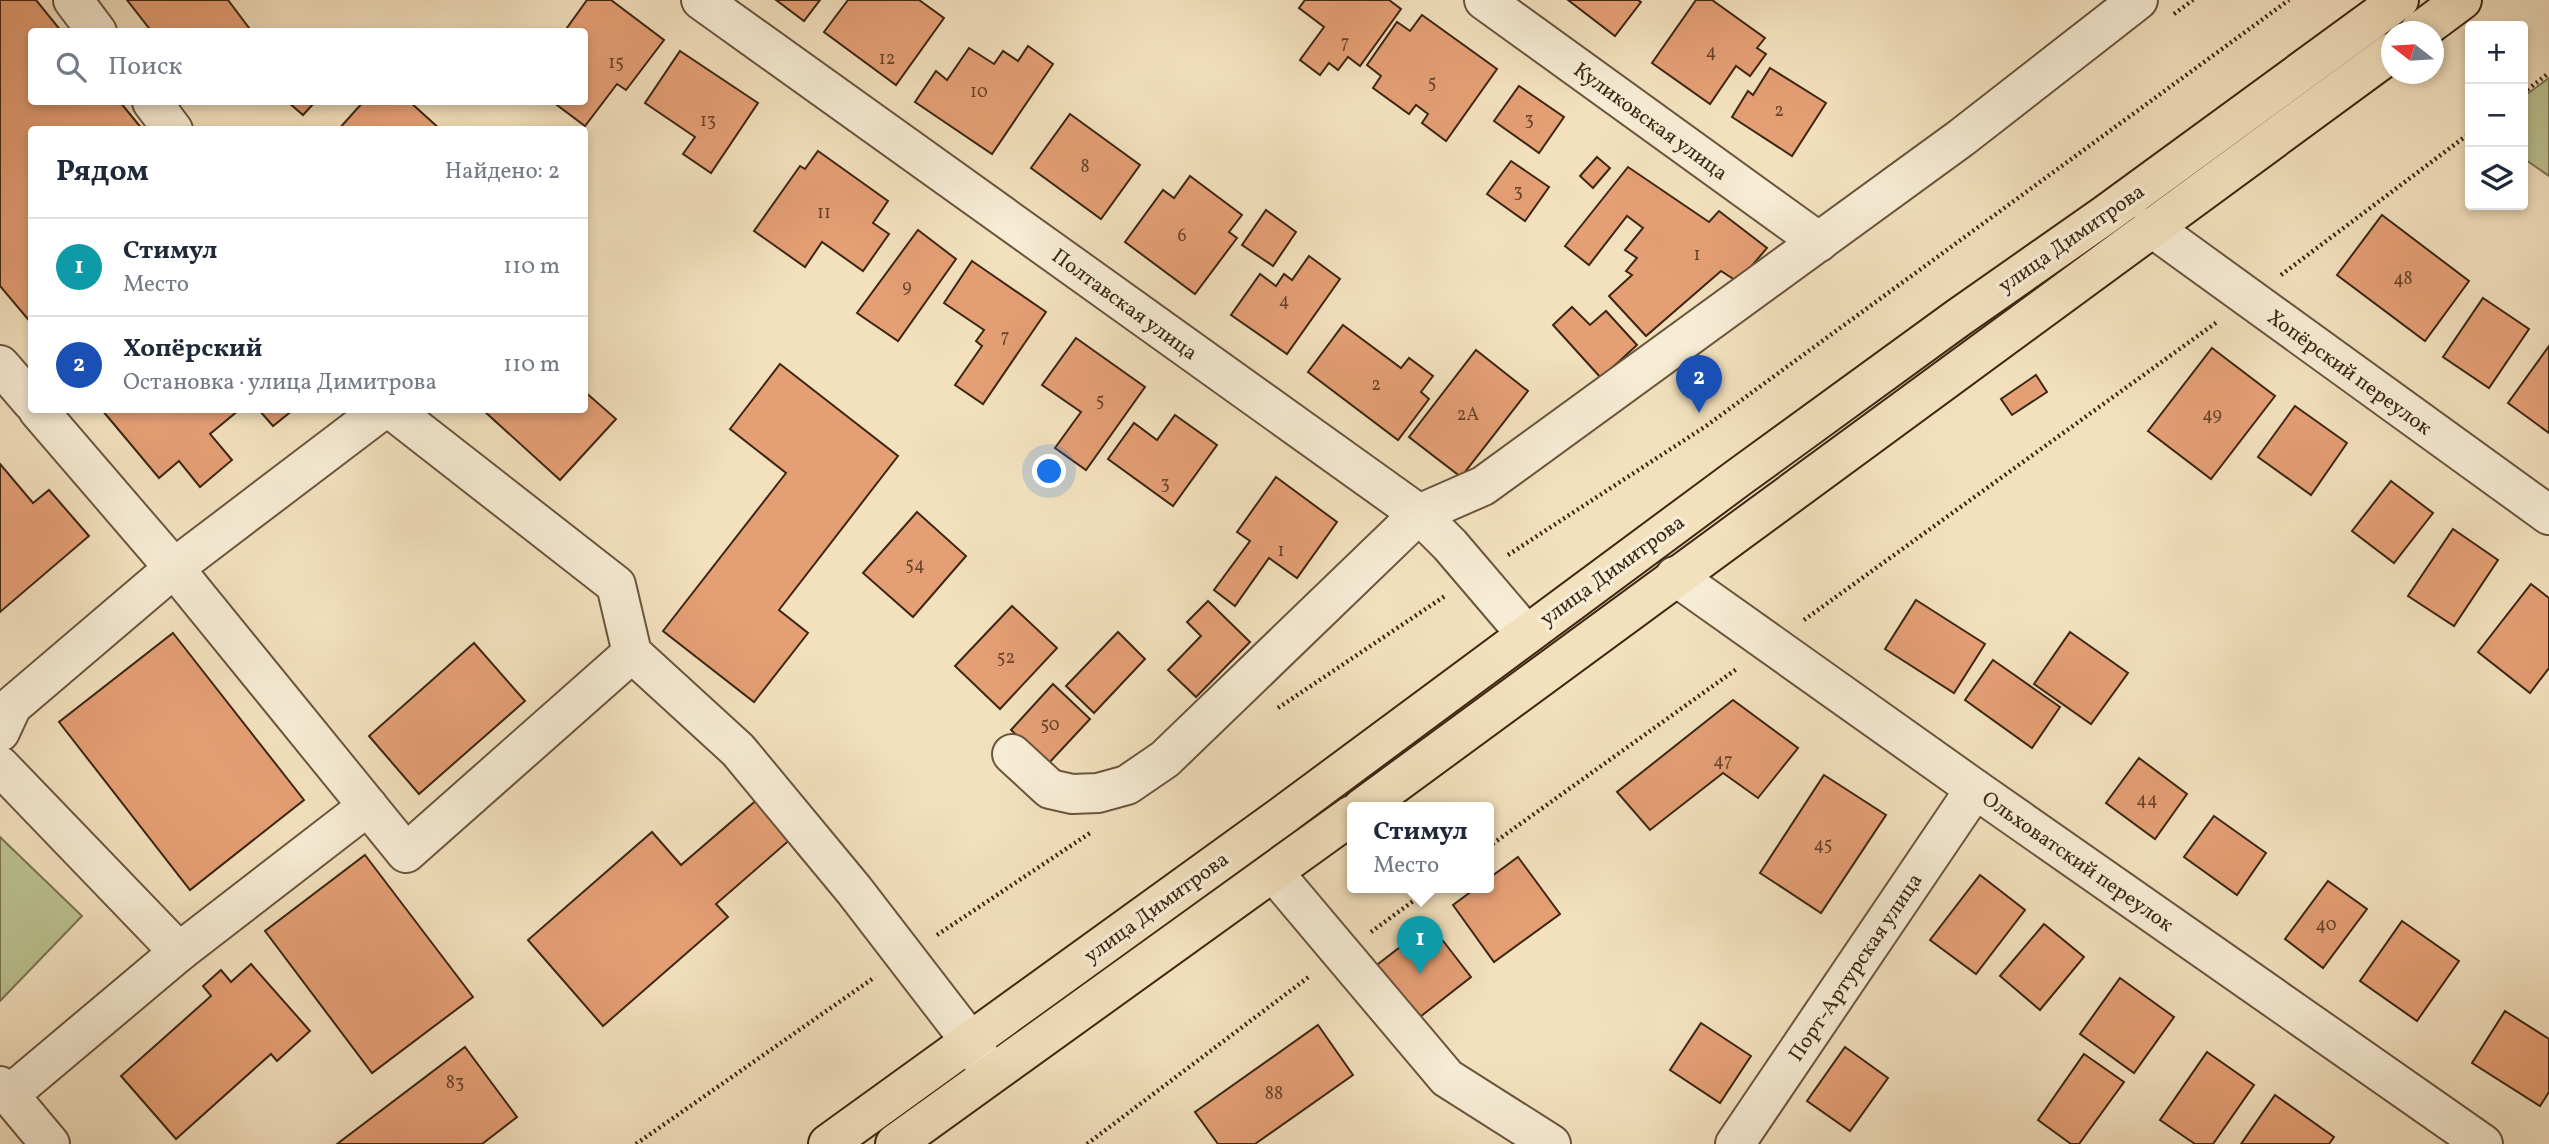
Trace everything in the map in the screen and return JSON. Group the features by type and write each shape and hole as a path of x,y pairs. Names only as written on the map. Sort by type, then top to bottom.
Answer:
{"main road":[{"name":"улица Димитрова","path":"828,1144 1365,755 1892,366 2116,207 2399,0"},
{"path":"2434,21 2462,0"},
{"name":"улица Димитрова","path":"1370,802 2381,60"},
{"name":"улица Димитрова","path":"895,1144 1347,819"}],"street":[{"path":"73,0 94,28"},
{"name":"Полтавская улица","path":"701,0 1419,514 1450,545 1526,634"},
{"name":"Куликовская улица","path":"1484,0 1818,242"},
{"path":"1012,754 1050,789 1072,794 1098,793 1127,785 1165,759 1419,514 1483,486 1961,138 2138,0"},
{"path":"154,105 170,126"},
{"name":"Хопёрский переулок","path":"2151,227 2549,515"},
{"path":"0,365 28,397"},
{"path":"41,413 174,568 406,853 632,653"},
{"path":"0,732 12,705 174,568 378,413"},
{"path":"396,413 616,585 632,653 738,751 854,890 971,1042 991,1074"},
{"name":"Ольховатский переулок","path":"1675,576 2483,1144"},
{"path":"0,766 179,952"},
{"name":"Порт-Артурская улица","path":"1735,1144 1975,789"},
{"path":"50,1144 4,1091 368,806"},
{"path":"1274,873 1447,1078 1551,1144"}],"path":[{"path":"1706,426 2289,0"},
{"path":"2528,89 2549,74"},
{"path":"1494,844 2249,299 2465,137"},
{"path":"1087,1144 1425,893"}],"green space":[{"path":"2549,78 2549,176 2528,161 2528,93"},
{"path":"0,837 82,916 0,1001"}],"building":[{"path":"0,0 36,0 59,28 28,28 28,105 122,105 140,126 28,126 28,319 0,286"},
{"path":"127,0 228,0 249,28 149,28"},
{"path":"587,0 611,0 664,40 626,90 617,84 585,126 557,105 588,105 588,28 567,28"},
{"path":"776,0 820,0 804,21"},
{"path":"848,0 919,0 944,18 896,85 824,32"},
{"path":"1305,0 1389,0 1401,9 1360,66 1348,57 1338,70 1329,63 1320,75 1300,60 1324,27 1299,8"},
{"path":"1568,0 1638,0 1641,2 1615,36"},
{"path":"1696,0 1712,0 1765,38 1757,48 1766,54 1750,76 1736,66 1710,104 1652,63"},
{"path":"1422,15 1497,69 1446,141 1422,123 1428,114 1416,105 1409,114 1373,88 1381,76 1367,65 1397,22 1410,31"},
{"path":"1028,46 1053,64 992,154 915,102 936,71 947,80 969,48 994,64 1003,51 1018,61"},
{"path":"680,51 758,103 711,173 683,154 695,137 645,103"},
{"path":"1770,68 1826,103 1792,156 1732,117 1748,91 1753,95"},
{"path":"1519,86 1564,117 1539,153 1494,121"},
{"path":"291,105 312,105 303,115"},
{"path":"360,105 413,105 437,126 342,126"},
{"path":"1070,114 1140,165 1101,219 1031,168"},
{"path":"818,151 888,201 873,223 889,234 863,271 822,242 805,267 754,231 800,166 805,169"},
{"path":"1597,157 1610,168 1593,188 1580,176"},
{"path":"1511,161 1549,187 1525,221 1487,194"},
{"path":"1628,167 1709,222 1719,211 1767,248 1738,282 1721,271 1646,336 1609,296 1632,275 1626,271 1637,258 1625,250 1643,228 1627,216 1589,265 1565,246"},
{"path":"1190,176 1242,215 1229,232 1237,238 1195,294 1125,242 1163,190 1174,198"},
{"path":"1266,210 1296,232 1273,266 1242,245"},
{"path":"2382,215 2469,281 2425,341 2337,275"},
{"path":"918,230 956,259 898,341 857,313"},
{"path":"1309,256 1340,279 1287,354 1231,315 1260,274 1276,286 1284,274 1292,280"},
{"path":"972,261 1046,312 983,404 955,385 982,346 976,341 984,330 944,303"},
{"path":"2483,298 2529,329 2489,388 2443,357"},
{"path":"1572,307 1590,325 1606,311 1637,345 1601,378 1553,325"},
{"path":"1343,325 1401,368 1409,358 1433,376 1421,392 1429,399 1398,440 1308,372"},
{"path":"1076,338 1145,387 1086,470 1055,448 1081,412 1042,385"},
{"path":"2549,346 2549,433 2508,403"},
{"path":"2212,348 2275,396 2211,479 2148,431"},
{"path":"1476,350 1528,391 1461,477 1409,437"},
{"path":"780,364 898,456 779,610 808,633 754,702 663,631 786,473 730,429"},
{"path":"2036,375 2047,392 2012,415 2001,399"},
{"path":"588,394 616,419 560,480 486,413 588,413"},
{"path":"2295,406 2347,443 2311,495 2258,457"},
{"path":"105,413 235,413 210,434 232,460 200,487 179,461 159,478"},
{"path":"262,413 289,413 273,426"},
{"path":"1175,415 1217,445 1173,506 1108,459 1134,423 1157,440"},
{"path":"0,464 33,503 49,490 89,536 0,612"},
{"path":"1276,477 1337,522 1297,578 1269,558 1235,606 1214,590 1250,541 1237,532"},
{"path":"2391,481 2433,513 2394,563 2352,531"},
{"path":"917,512 966,556 913,617 863,573"},
{"path":"2453,529 2498,560 2454,626 2408,596"},
{"path":"2531,584 2549,598 2549,668 2530,693 2478,652"},
{"path":"1916,600 1985,644 1954,693 1885,649"},
{"path":"1208,601 1250,642 1196,697 1168,670 1201,636 1187,622"},
{"path":"1012,606 1057,648 1000,709 955,666"},
{"path":"1118,632 1145,659 1094,713 1066,686"},
{"path":"2070,632 2128,673 2091,724 2034,684"},
{"path":"173,633 304,800 190,890 59,722"},
{"path":"474,643 525,701 419,794 369,736"},
{"path":"1993,660 2060,707 2032,748 1965,700"},
{"path":"1053,684 1090,719 1048,764 1011,730"},
{"path":"1733,700 1798,748 1758,798 1723,773 1650,830 1617,792"},
{"path":"2139,758 2187,794 2155,839 2106,803"},
{"path":"1824,775 1886,815 1821,913 1760,873"},
{"path":"759,798 793,837 716,904 728,917 603,1026 528,940 652,832 681,865"},
{"path":"2214,816 2266,853 2237,895 2184,857"},
{"path":"365,855 473,997 372,1073 265,931"},
{"path":"1518,857 1560,914 1494,962 1453,905 1469,893 1494,893 1494,875"},
{"path":"1980,875 2025,910 1976,974 1930,940"},
{"path":"2328,881 2367,909 2323,968 2285,939"},
{"path":"2402,921 2459,961 2417,1021 2360,981"},
{"path":"1430,924 1471,977 1411,1024 1369,971"},
{"path":"2044,924 2084,957 2040,1010 2000,976"},
{"path":"251,964 310,1031 277,1061 271,1054 176,1139 121,1076 211,996 203,986 221,970 231,982"},
{"path":"2120,978 2174,1017 2134,1073 2080,1034"},
{"path":"2505,1011 2549,1039 2549,1092 2540,1106 2472,1063"},
{"path":"1701,1023 1751,1056 1720,1103 1670,1070"},
{"path":"1318,1025 1353,1075 1255,1144 1218,1144 1195,1112"},
{"path":"465,1047 517,1117 482,1144 337,1144"},
{"path":"1845,1047 1888,1078 1850,1131 1807,1101"},
{"path":"2207,1052 2254,1085 2213,1144 2195,1144 2160,1120"},
{"path":"2084,1054 2124,1082 2079,1144 2071,1144 2038,1120"},
{"path":"2275,1095 2334,1137 2329,1144 2241,1144"}],"place":[{"name":"Хопёрский","path":"1699,413"},
{"name":"Стимул","path":"1420,974"}]}
